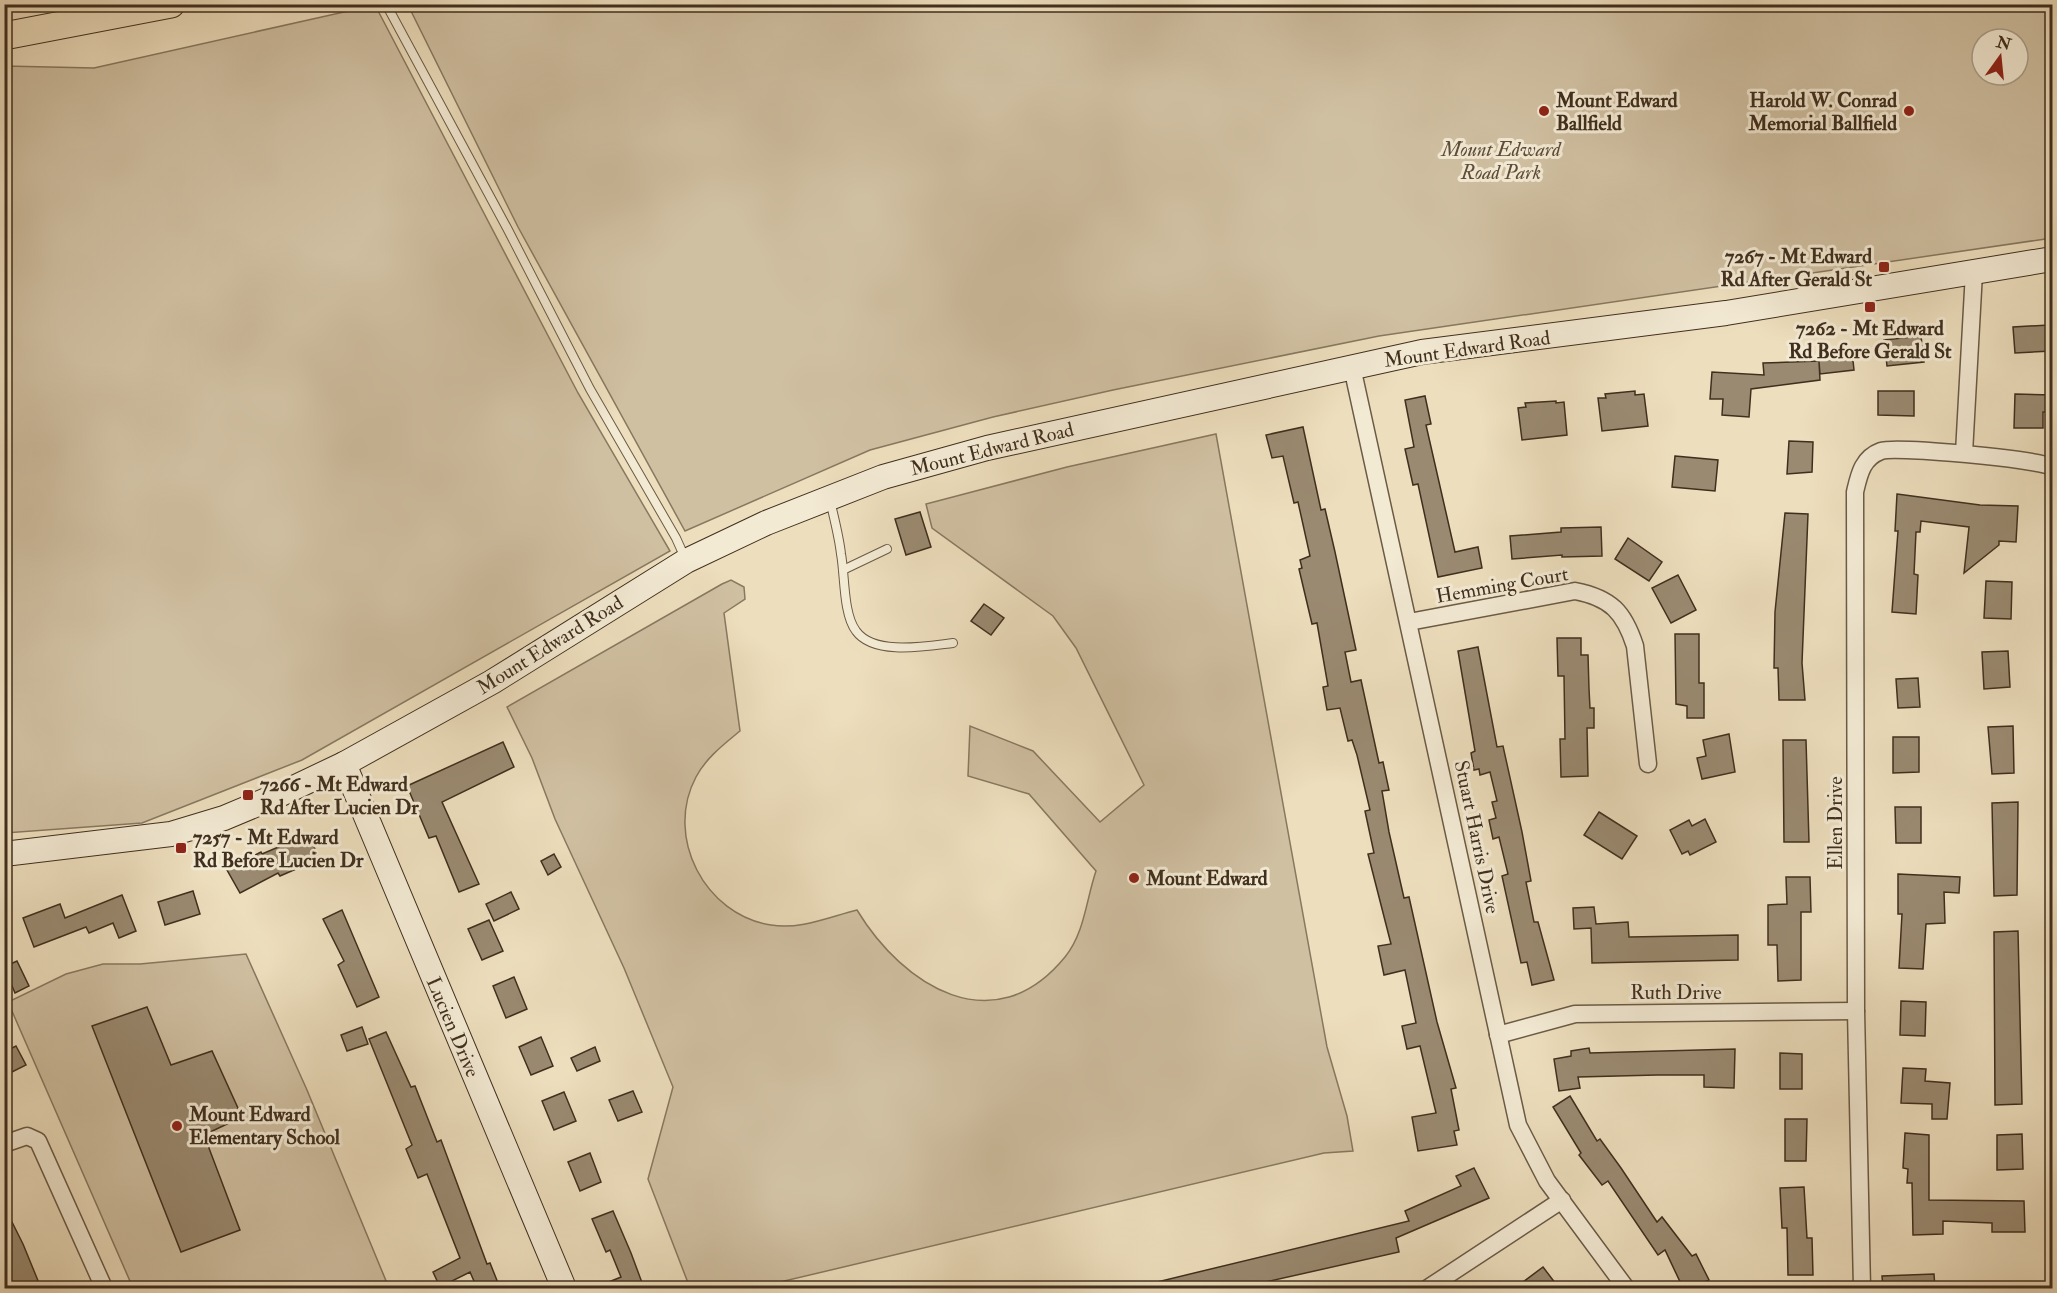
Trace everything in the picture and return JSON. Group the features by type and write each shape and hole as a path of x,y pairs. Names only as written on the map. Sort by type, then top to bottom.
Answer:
{"main road":[{"path":"4,36 171,4"}],"street":[{"name":"Mount Edward Road","path":"4,854 171,834 224,818 344,764 492,682 686,561 830,497 882,477 987,448 1422,352 1726,313 2052,259"},
{"path":"1964,453 1974,272"},
{"name":"Stuart Harris Drive","path":"1352,367 1518,1125 1529,1151 1626,1288"},
{"name":"Ellen Drive","path":"1862,1288 1856,1011 1855,492 1859,473 1865,463 1883,450 1964,453 2052,467"},
{"name":"Hemming Court","path":"1409,622 1575,591 1594,595 1610,603 1629,628 1635,646 1648,764"},
{"name":"Lucien Drive","path":"344,764 564,1288"},
{"name":"Ruth Drive","path":"1498,1035 1575,1014 1856,1011"},
{"path":"4,1144 24,1136 35,1138 45,1152 104,1288"},
{"path":"1428,1288 1562,1200"}],"lane":[{"path":"386,4 507,228 590,389 676,538 686,561"},
{"path":"830,497 847,605 856,631 869,641 916,648 952,643"},
{"path":"843,570 887,549"}],"green space":[{"path":"375,5 578,393 670,551 302,760 142,823 5,833 5,66 94,68"},
{"name":"Mount Edward Road Park","path":"408,5 2052,5 2052,238 1379,336 1113,390 993,417 870,450 685,531 518,227"},
{"path":"1216,434 1327,1047 1347,1116 1353,1151 1324,1153 755,1288 690,1288 648,1179 673,1087 624,968 555,819 532,758 507,707 722,584 731,580 744,587 745,599 724,613 740,731 715,752 705,764 696,777 687,800 685,824 688,848 697,870 710,890 727,906 748,918 771,925 793,926 857,910 876,937 899,962 924,981 952,995 980,1000 1009,997 1038,983 1072,947 1081,926 1096,871 1029,794 968,776 970,726 1033,751 1100,822 1144,785 1076,648 1053,616 932,528 926,504 1067,467"},
{"path":"246,954 307,1090 389,1288 133,1288 8,1002 66,974 103,964 140,964"}],"building":[{"path":"2049,325 2051,351 2015,353 2013,327"},
{"path":"1921,336 1924,362 1887,366 1884,340"},
{"path":"1852,351 1854,370 1820,374 1819,362 1820,380 1751,389 1749,417 1722,415 1723,399 1710,399 1712,372 1764,375 1763,363 1819,361 1818,354"},
{"path":"1635,391 1635,395 1644,394 1648,426 1602,431 1598,398 1606,398 1605,394"},
{"path":"1878,391 1914,391 1914,416 1878,415"},
{"path":"2015,394 2052,395 2052,412 2043,412 2043,428 2014,428"},
{"path":"1425,396 1431,424 1426,425 1455,552 1478,547 1482,568 1438,577 1418,484 1413,485 1405,449 1414,447 1405,400"},
{"path":"1556,401 1556,403 1564,402 1567,435 1522,440 1518,408 1526,407 1525,403"},
{"path":"1303,427 1321,510 1325,509 1356,650 1345,652 1351,682 1361,680 1379,763 1383,762 1389,790 1382,791 1389,832 1404,898 1409,897 1437,1022 1456,1088 1451,1089 1459,1130 1454,1131 1457,1145 1418,1151 1412,1117 1436,1113 1420,1046 1407,1049 1402,1026 1416,1023 1405,970 1384,975 1378,946 1391,944 1368,854 1374,853 1365,811 1370,810 1357,755 1352,740 1348,741 1340,708 1327,710 1323,687 1328,686 1317,623 1312,624 1299,569 1302,568 1300,560 1310,556 1298,502 1294,503 1283,456 1272,458 1266,435"},
{"path":"1789,441 1813,442 1812,472 1787,474"},
{"path":"1675,456 1718,460 1715,491 1672,487"},
{"path":"1897,494 1980,505 2018,506 2016,542 1999,541 1999,545 1964,573 1969,527 1921,521 1920,532 1916,532 1914,574 1918,575 1916,614 1892,612 1898,531 1895,531"},
{"path":"920,512 931,547 906,555 895,519"},
{"path":"1785,513 1808,514 1802,663 1805,700 1779,700 1778,668 1774,668 1775,612"},
{"path":"1601,527 1602,556 1562,557 1562,555 1512,559 1510,536 1561,532 1561,528"},
{"path":"1628,538 1662,562 1649,581 1615,559"},
{"path":"1678,575 1696,610 1671,623 1652,588"},
{"path":"1986,581 2012,582 2011,619 1984,618"},
{"path":"984,604 1004,618 991,635 971,621"},
{"path":"1675,634 1699,634 1699,683 1704,683 1704,718 1687,718 1687,706 1676,704"},
{"path":"1557,638 1581,638 1581,655 1588,655 1590,708 1594,708 1594,728 1587,728 1588,776 1561,777 1560,739 1565,739 1564,676 1558,676"},
{"path":"1478,647 1497,747 1503,746 1522,832 1531,881 1526,882 1534,922 1538,922 1554,980 1532,985 1527,962 1521,963 1502,876 1508,874 1499,837 1493,839 1489,820 1496,818 1492,802 1497,801 1490,772 1480,775 1479,769 1474,770 1471,753 1475,751 1458,651"},
{"path":"2008,651 2010,687 1984,689 1982,652"},
{"path":"1918,678 1920,707 1898,708 1896,679"},
{"path":"2013,726 2014,773 1992,774 1988,727"},
{"path":"1729,734 1735,772 1702,779 1697,758 1706,756 1703,740"},
{"path":"1893,737 1919,737 1919,772 1893,773"},
{"path":"1783,740 1806,740 1809,842 1784,842"},
{"path":"503,742 514,767 442,802 479,884 459,892 436,836 429,838 407,786"},
{"path":"2018,802 2017,895 1994,896 1992,803"},
{"path":"1895,807 1921,807 1921,843 1896,843"},
{"path":"1599,812 1637,836 1622,859 1584,835"},
{"path":"1705,819 1716,842 1690,855 1688,851 1682,854 1670,830 1689,820 1692,826"},
{"path":"309,834 319,859 280,876 278,873 240,893 227,870 261,852 262,854"},
{"path":"554,854 561,867 548,875 541,861"},
{"path":"1898,874 1960,877 1959,893 1944,892 1945,923 1926,924 1923,969 1899,968 1902,914 1898,914"},
{"path":"1786,877 1810,877 1811,912 1801,912 1801,980 1778,981 1777,945 1768,945 1768,905 1787,904"},
{"path":"193,891 200,914 165,925 158,902"},
{"path":"511,892 519,909 494,921 486,904"},
{"path":"122,895 136,931 119,938 113,923 89,933 86,927 34,947 23,918 60,904 65,918"},
{"path":"1594,907 1596,924 1628,922 1629,937 1738,935 1738,960 1592,963 1591,928 1574,929 1573,908"},
{"path":"342,910 379,997 357,1007 338,965 344,961 323,919"},
{"path":"489,920 503,951 482,960 468,929"},
{"path":"2018,931 2022,1104 1995,1105 1994,932"},
{"path":"17,961 29,986 15,993 4,967"},
{"path":"514,977 527,1009 506,1018 493,986"},
{"path":"1901,1001 1926,1002 1925,1036 1900,1035"},
{"name":"Mount Edward Elementary School","path":"147,1007 171,1065 212,1051 242,1117 204,1135 240,1230 181,1252 92,1026"},
{"path":"362,1027 368,1044 347,1051 341,1035"},
{"path":"386,1032 411,1087 415,1086 437,1142 441,1140 487,1264 490,1263 500,1288 477,1288 470,1272 440,1287 433,1272 460,1258 427,1174 418,1178 406,1149 412,1145 369,1039"},
{"path":"541,1037 553,1066 531,1075 519,1047"},
{"path":"16,1046 26,1065 4,1076 4,1052"},
{"path":"595,1047 600,1061 577,1071 571,1058"},
{"path":"1589,1048 1590,1053 1735,1049 1734,1088 1704,1087 1704,1075 1657,1075 1578,1077 1580,1088 1559,1091 1554,1059 1571,1056 1571,1051"},
{"path":"1780,1053 1802,1054 1802,1089 1780,1089"},
{"path":"1903,1068 1926,1069 1925,1081 1950,1083 1947,1119 1932,1119 1932,1104 1901,1103"},
{"path":"633,1091 642,1112 618,1121 609,1100"},
{"path":"564,1092 576,1121 554,1130 542,1101"},
{"path":"1570,1096 1597,1141 1600,1139 1657,1222 1662,1217 1692,1256 1696,1254 1709,1280 1691,1288 1683,1288 1665,1250 1658,1255 1608,1181 1602,1185 1579,1155 1581,1153 1553,1107"},
{"path":"1785,1119 1807,1119 1806,1161 1785,1161"},
{"path":"1905,1133 1929,1135 1929,1200 2024,1201 2025,1232 1992,1232 1992,1223 1943,1221 1943,1234 1913,1235 1912,1183 1907,1183 1908,1169 1903,1168"},
{"path":"2022,1134 2023,1169 1997,1170 1997,1135"},
{"path":"590,1153 601,1182 580,1191 568,1162"},
{"path":"1474,1168 1489,1198 1396,1238 1399,1252 1239,1288 1158,1288 1157,1282 1409,1221 1405,1211 1461,1186 1456,1176"},
{"path":"1804,1187 1807,1238 1812,1238 1813,1275 1788,1275 1787,1228 1782,1228 1780,1188"},
{"path":"4,1206 41,1288 15,1288 4,1263"},
{"path":"613,1211 644,1288 594,1288 621,1277 610,1250 606,1252 592,1219"},
{"path":"1543,1267 1559,1288 1515,1288"},
{"path":"1934,1274 1935,1288 1883,1288 1882,1276"}],"place":[{"name":"Mount Edward Ballfield","path":"1544,111"},
{"name":"Harold W. Conrad Memorial Ballfield","path":"1909,111"},
{"name":"7267 - Mt Edward Rd After Gerald St","path":"1884,267"},
{"name":"7262 - Mt Edward Rd Before Gerald St","path":"1870,307"},
{"name":"7266 - Mt Edward Rd After Lucien Dr","path":"248,795"},
{"name":"7257 - Mt Edward Rd Before Lucien Dr","path":"181,848"},
{"name":"Mount Edward","path":"1134,878"},
{"name":"Mount Edward Elementary School","path":"177,1126"}]}
